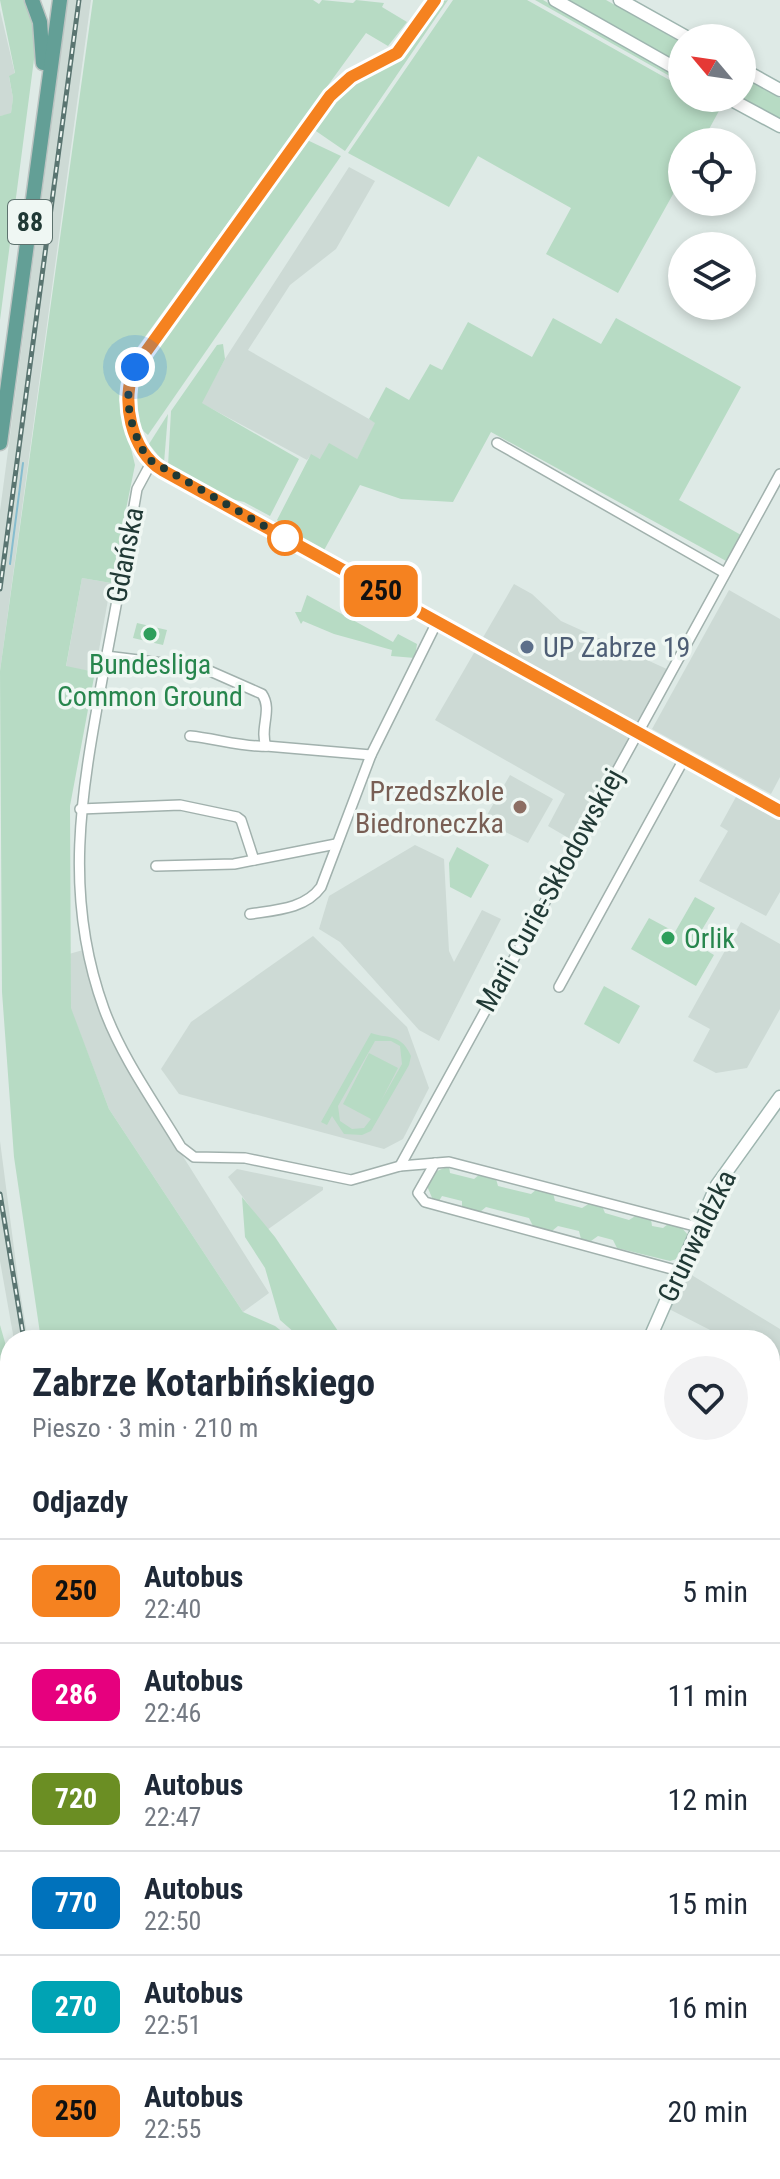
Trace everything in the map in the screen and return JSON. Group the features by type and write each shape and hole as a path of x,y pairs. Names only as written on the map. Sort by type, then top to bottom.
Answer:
{"main road":[{"path":"32,0 40,22 43,63"},
{"name":"88","path":"0,382 51,0"},
{"name":"88","path":"0,443 60,0"}],"street":[{"path":"435,0 397,53 351,77 330,96 135,367 129,382 128,405 138,440 151,463 780,811"},
{"path":"555,0 668,64"},
{"path":"620,0 668,27"},
{"path":"756,77 780,90"},
{"path":"752,112 776,126"},
{"path":"497,443 725,573"},
{"name":"Gdańska","path":"151,463 137,489 80,809 77,859 80,901 101,998 123,1049 189,1155 245,1158 351,1180 400,1166"},
{"name":"Marii Curie-Skłodowskiej","path":"400,1166 780,474"},
{"path":"250,914 287,908 314,898 325,880 371,755 437,622"},
{"path":"106,656 203,668 262,694 267,702 263,739 266,746"},
{"path":"190,736 231,740 251,748 266,746 371,755"},
{"path":"559,987 684,759"},
{"path":"80,809 180,805 237,817 241,820 254,860"},
{"path":"156,866 203,866 254,860 336,844"},
{"name":"Grunwaldzka","path":"653,1330 717,1185 780,1097"},
{"path":"400,1166 435,1163 469,1167 698,1227"},
{"path":"435,1163 418,1193 425,1202 679,1271"}],"shaded area":[{"path":"68,0 91,0 0,671 0,511"},
{"path":"0,10 15,74 9,77 13,98 11,114 0,116"},
{"path":"349,167 375,181 336,249 290,285 248,350 376,423 357,459 320,459 311,455 307,460 201,403 225,359"},
{"path":"82,578 111,583 95,672 66,667"},
{"path":"514,584 532,594 561,621 669,670 572,840 548,826 565,794 435,720"},
{"path":"729,590 780,619 780,777 771,794 652,729"},
{"name":"Przedszkole Biedroneczka","path":"510,775 553,799 528,843 479,819 487,815"},
{"path":"737,795 780,818 780,892 766,916 699,881 728,831 720,826"},
{"path":"415,845 444,859 449,951 454,962 482,910 501,919 439,1041 419,1030 340,942 319,929 329,896"},
{"path":"741,922 780,944 780,1009 747,1068 716,1073 693,1061 710,1029 688,1017"},
{"path":"313,936 407,1027 429,1088 403,1139 384,1149 179,1094 161,1069 191,1022"},
{"path":"83,950 96,1003 133,1077 269,1293 243,1312 109,1109 70,1007 69,954"},
{"path":"0,1141 26,1330 12,1330 0,1261"},
{"path":"237,1169 323,1187 323,1190 267,1230 228,1177"},
{"path":"685,1271 780,1330 710,1330 669,1309"}],"green space":[{"path":"0,0 29,0 34,12 36,44 0,320 0,116 11,113 13,98 9,76 15,73"},
{"path":"93,0 313,0 319,4 322,0 353,3 356,0 384,3 382,7 407,22 388,46 366,33 118,374 123,376 119,400 135,465 111,583 82,578 66,666 95,672 70,806 71,1008 109,1109 243,1312 280,1330 40,1330 14,1157 2,992 0,671"},
{"path":"448,0 345,151 313,129 349,86 403,55 443,1"},
{"path":"453,0 527,0 668,79 668,112 718,112 710,128 668,128 668,203 618,293 546,254 571,208 478,156 449,207 348,153"},
{"path":"535,0 543,0 668,71 668,75"},
{"path":"569,0 606,0 668,35 668,56"},
{"path":"756,85 780,98 780,119 756,106"},
{"path":"305,139 341,156 148,435 135,414 135,387 140,371"},
{"path":"553,318 601,344 616,318 741,387 679,500 741,535 728,562 491,432 453,502 401,499 360,485 323,552 293,535 277,520 311,454 320,459 329,443 357,459 375,423 369,419 386,387 409,400 430,364 442,370 468,322 532,357"},
{"path":"223,344 225,359 202,403 299,459 270,516 244,502 223,497 168,466 171,411 217,345"},
{"path":"168,414 164,463 149,444"},
{"path":"307,595 393,642 398,634 417,644 415,658 391,656 392,650 334,634 303,621 301,624 295,612 301,612"},
{"name":"Bundesliga Common Ground","path":"137,623 167,630 163,645 133,638"},
{"path":"457,847 489,865 471,898 450,887 449,863"},
{"name":"Orlik","path":"695,897 715,908 694,943 714,955 696,986 631,949 649,918 675,932"},
{"path":"604,986 640,1006 619,1044 584,1024"},
{"path":"371,1033 394,1038 403,1044 411,1056 409,1065 371,1131 362,1135 344,1134 332,1116 327,1125 321,1122","holes":["375,1041 391,1041 400,1046 402,1064 381,1101 398,1068 369,1053 343,1104 371,1119 364,1128 352,1129 340,1121 338,1106"]},
{"path":"449,1166 450,1173 474,1179 480,1174 496,1179 498,1186 531,1194 537,1189 553,1193 555,1201 582,1208 590,1203 602,1206 605,1213 629,1220 637,1215 651,1219 652,1226 663,1228 668,1224 681,1227 688,1235 677,1259 670,1261 617,1248 613,1240 598,1236 591,1241 581,1239 579,1231 558,1226 552,1231 533,1226 529,1218 486,1207 480,1212 462,1207 462,1201 442,1196 439,1201 433,1200 427,1186 437,1171"},
{"path":"242,1197 275,1237 337,1330 292,1330 280,1320 265,1268 245,1237"}],"waterway":[{"path":"10,564 23,463"}],"railway":[{"path":"0,589 79,0"},
{"path":"0,1194 22,1330"}],"bus line":[{"name":"250","path":"435,0 397,53 351,77 330,96 135,367 127,397 130,417 142,450 151,463 162,470 780,811"}],"place":[{"name":"Bundesliga Common Ground","path":"150,634"},
{"name":"UP Zabrze 19","path":"527,647"},
{"name":"Przedszkole Biedroneczka","path":"520,807"},
{"name":"Orlik","path":"668,938"}],"route":[{"path":"135,367 129,382 128,405 138,440 148,459 155,466 285,538"}]}
